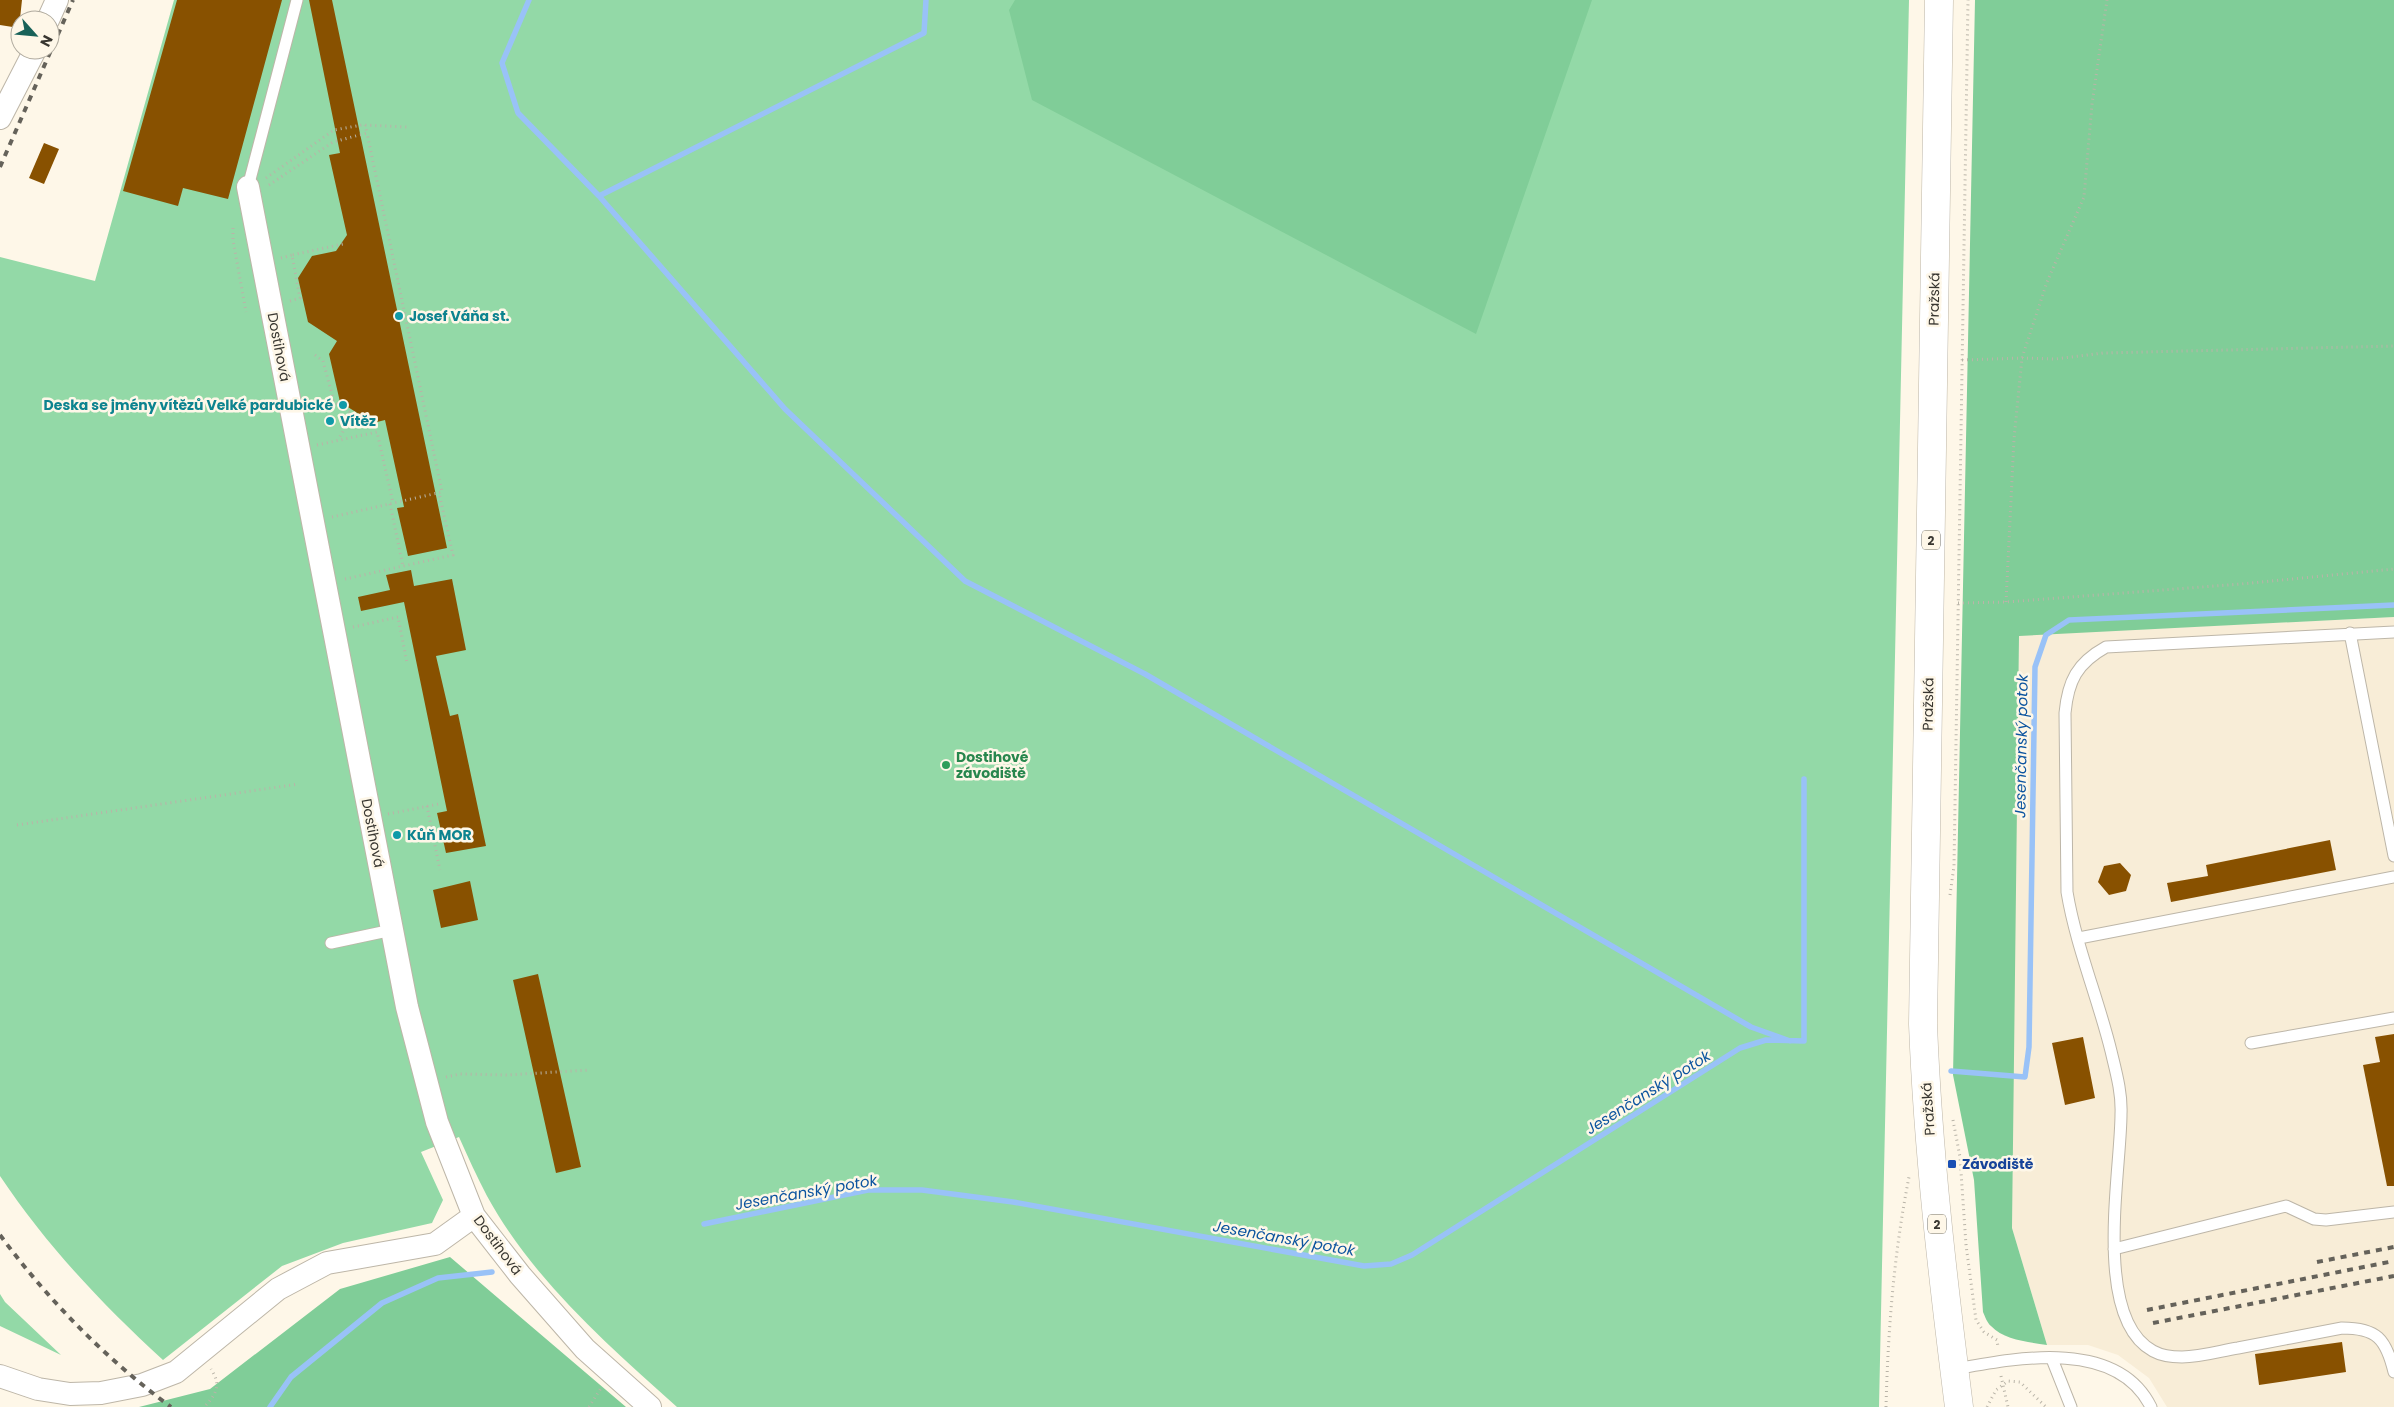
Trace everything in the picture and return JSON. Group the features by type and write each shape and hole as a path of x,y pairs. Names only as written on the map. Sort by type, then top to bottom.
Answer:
{"main road":[{"name":"Pražská","path":"1939,0 1923,1024 1925,1079 1938,1230 1959,1407"}],"street":[{"path":"0,118 30,60"},
{"name":"Dostihová","path":"256,189 392,930 407,1007 437,1122 474,1216 520,1275 585,1349 650,1407"},
{"path":"0,1376 38,1389 70,1394 101,1393 142,1385 176,1372 278,1290 327,1263 435,1244 474,1216"}],"lane":[{"path":"256,189 297,0"},
{"path":"2394,632 2106,647 2091,656 2072,679 2066,696 2065,714 2067,892 2071,918 2079,938 2107,1035 2121,1095 2114,1249 2118,1291 2125,1318 2136,1337 2153,1351 2184,1357 2342,1328 2357,1328 2371,1332 2381,1339 2387,1348 2394,1372"},
{"path":"2350,633 2394,856"},
{"path":"2079,938 2394,877"},
{"path":"331,943 392,930"},
{"path":"2251,1043 2394,1018"},
{"path":"2114,1249 2286,1206 2314,1219 2326,1220 2394,1212"},
{"path":"1955,1369 2000,1361 2052,1358 2098,1363 2121,1373 2136,1386 2151,1407"},
{"path":"2052,1358 2071,1407"}],"path":[{"path":"1948,904 1954,866 1968,0"},
{"path":"2006,602 2014,439 2022,358 2046,282 2084,197 2092,104 2107,0"},
{"path":"256,189 257,185 334,130 365,125 407,127"},
{"path":"324,519 442,492 365,125"},
{"path":"256,189 268,186 333,142 367,134"},
{"path":"300,298 292,255 343,244"},
{"path":"1962,360 2055,359 2103,353 2394,346"},
{"path":"315,355 324,361 334,402 353,414 338,440"},
{"path":"310,446 377,432 404,566"},
{"path":"336,581 453,555 439,493"},
{"path":"1958,603 2006,602 2394,570"},
{"path":"345,628 398,617 407,663"},
{"path":"17,825 299,784"},
{"path":"381,816 439,804"},
{"path":"427,806 440,870"},
{"path":"425,1081 460,1074 507,1076 589,1070"},
{"path":"1953,1119 1960,1157 1966,1245 1976,1320 1984,1332 1997,1340 2002,1386 2008,1407"},
{"path":"1886,1407 1887,1345 1897,1235 1910,1171"},
{"path":"200,1352 217,1379 216,1394 206,1406"},
{"path":"1987,1407 1996,1390 2008,1381 2020,1382 2046,1407"}],"shaded area":[{"path":"2394,617 2394,1407 2167,1407 2149,1378 2118,1355 2088,1345 2047,1345 2012,1228 2013,962 2019,635"}],"green space":[{"name":"Dostihové závodiště","path":"174,0 1909,0 1879,1407 677,1407 598,1335 526,1256 487,1196 459,1137 421,1152 443,1200 432,1223 343,1243 282,1266 163,1360 76,1273 18,1202 0,1176 0,257 95,281"},
{"path":"1015,0 1592,0 1476,334 1032,100 1009,10"},
{"path":"1975,0 2394,0 2394,617 2019,636 2012,1228 2047,1345 2017,1340 1996,1331 1987,1321 1983,1312 1974,1180 1953,1075"},
{"path":"450,1257 626,1407 139,1407 210,1389 340,1289"},
{"path":"0,1294 5,1302 61,1355 0,1326"}],"building":[{"path":"0,0 22,0 21,10 10,10 10,27 0,25"},
{"path":"177,0 282,0 228,199 183,188 178,206 123,191"},
{"path":"309,0 332,0 447,548 408,556 397,508 404,507 385,420 373,423 340,402 329,354 337,341 308,322 298,278 312,256 336,251 347,235 329,155 340,153"},
{"path":"44,143 59,149 44,184 29,178"},
{"path":"411,570 414,586 452,579 466,650 436,656 450,716 458,714 486,846 446,853 437,813 447,811 404,602 361,611 358,597 390,590 386,575"},
{"path":"2330,840 2336,870 2171,902 2167,883 2208,876 2206,865"},
{"path":"2120,863 2131,875 2126,891 2109,895 2098,882 2104,866"},
{"path":"470,881 478,920 441,928 433,890"},
{"path":"538,974 581,1167 556,1173 513,980"},
{"path":"2394,1034 2394,1186 2387,1186 2363,1065 2380,1062 2375,1037"},
{"path":"2083,1037 2095,1098 2065,1105 2052,1043"},
{"path":"2342,1342 2346,1372 2259,1385 2255,1354"}],"waterway":[{"path":"529,0 502,63 518,113 599,196 785,409 965,581 1145,674 1751,1027 1790,1041"},
{"path":"599,196 924,33 926,0"},
{"name":"Jesenčanský potok","path":"1951,1071 2025,1077 2029,1047 2035,667 2046,635 2069,620 2394,605"},
{"name":"Jesenčanský potok","path":"704,1224 868,1190 922,1190 1013,1202 1364,1266 1391,1264 1412,1255 1740,1048 1766,1040 1804,1041 1804,779"},
{"name":"Jesenčanský potok","path":"270,1407 291,1377 382,1303 438,1278 492,1272"}],"railway":[{"path":"0,167 73,0"},
{"path":"0,1235 38,1283 79,1327 101,1349 171,1407"},
{"path":"2317,1262 2394,1247"},
{"path":"2147,1310 2394,1261"},
{"path":"2153,1323 2394,1276"}],"place":[{"name":"Josef Váňa st.","path":"399,316"},
{"name":"Deska se jmény vítězů Velké pardubické","path":"343,405"},
{"name":"Vítěz","path":"330,421"},
{"name":"Dostihové závodiště","path":"946,765"},
{"name":"Kůň MOR","path":"397,835"},
{"name":"Závodiště","path":"1952,1164"}]}
